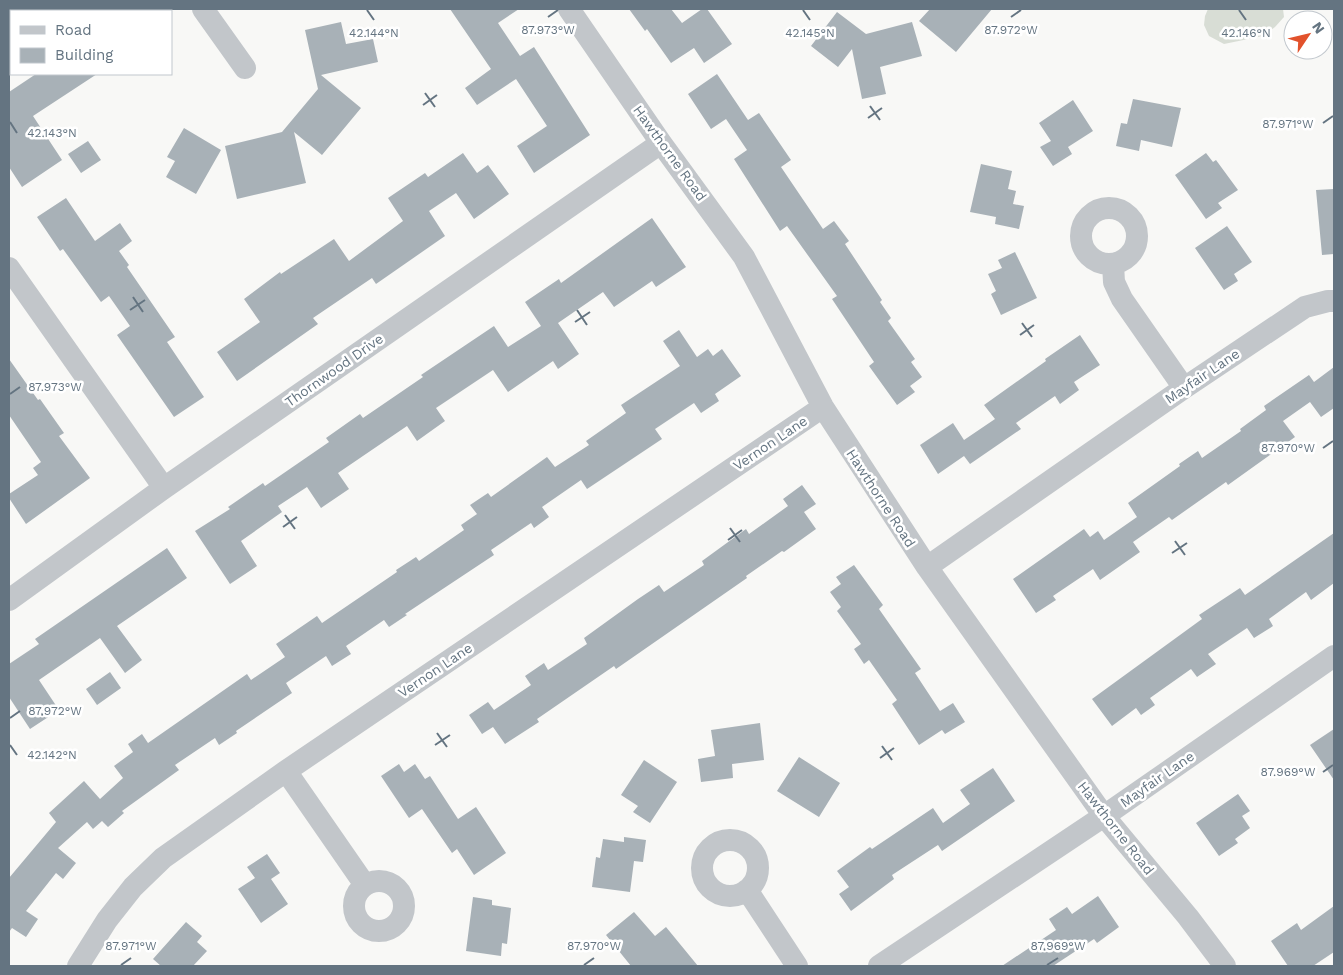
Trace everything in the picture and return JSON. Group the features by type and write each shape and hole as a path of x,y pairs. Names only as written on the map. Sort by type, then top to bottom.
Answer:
{"street":[{"path":"203,9 245,68"},
{"name":"Hawthorne Road","path":"569,9 661,143 744,257 823,407 927,567 1104,816 1188,917 1225,966"},
{"name":"Thornwood Drive","path":"9,600 164,488 661,143"},
{"path":"1112,264 1114,282 1122,299 1184,388"},
{"path":"9,268 164,488"},
{"name":"Mayfair Lane","path":"927,567 1184,388 1305,307 1334,301"},
{"name":"Vernon Lane","path":"78,966 107,920 133,887 163,858 286,771 823,407"},
{"name":"Mayfair Lane","path":"879,966 1104,816 1334,656"},
{"path":"286,771 365,885"},
{"path":"747,890 797,966"}],"shaded area":[{"path":"1208,9 1283,10 1283,18 1263,36 1224,44 1209,36 1204,25"}],"building":[{"path":"450,9 519,9 498,23 520,56 534,47 590,135 534,173 517,146 547,126 516,79 477,105 465,88 491,69"},
{"path":"629,9 671,9 682,23 702,9 707,9 732,44 704,63 694,48 671,63 647,29 645,31"},
{"path":"930,9 992,9 956,52 919,21"},
{"path":"837,12 866,34 912,22 922,56 880,67 886,94 862,99 852,49 838,67 811,46"},
{"path":"341,22 346,44 373,39 378,62 321,75 361,108 322,155 294,132 306,183 237,199 225,146 282,132 318,89 305,30"},
{"path":"717,74 748,120 759,113 791,160 781,167 823,229 834,221 849,241 845,244 882,300 880,302 891,318 888,321 915,359 911,362 922,377 910,386 915,392 897,405 869,366 874,362 832,299 837,296 787,226 780,231 734,159 747,150 726,119 711,129 688,94"},
{"path":"34,75 95,75 33,116 62,160 22,187 9,167 9,92"},
{"path":"1133,99 1181,108 1172,147 1141,140 1139,151 1116,146 1121,123 1127,124"},
{"path":"1073,100 1093,131 1068,147 1072,154 1053,166 1040,147 1051,141 1039,123"},
{"path":"184,128 221,150 196,194 166,177 175,161 167,157"},
{"path":"88,141 101,160 81,173 68,154"},
{"path":"463,153 477,173 488,165 509,194 474,219 456,193 429,211 445,236 376,284 372,278 313,318 318,324 237,381 217,352 260,322 244,299 280,272 281,274 334,239 349,261 403,221 388,198 425,173 428,177"},
{"path":"1206,153 1213,162 1216,160 1238,190 1218,203 1222,208 1206,219 1175,175"},
{"path":"981,164 1012,171 1008,189 1016,191 1013,204 1024,206 1019,229 995,224 996,217 970,212"},
{"path":"1334,189 1334,254 1322,255 1316,190"},
{"path":"66,198 95,241 120,223 132,241 119,251 129,265 127,267 175,337 167,342 204,397 174,417 117,335 130,326 109,296 101,302 63,249 60,251 37,217"},
{"path":"652,218 686,267 656,287 652,281 614,307 603,292 558,323 579,354 558,369 553,361 508,392 493,370 436,408 445,421 417,441 407,426 338,473 349,489 321,508 307,487 278,506 282,512 241,541 257,566 230,584 195,531 230,509 228,507 263,483 265,486 329,442 326,438 360,414 363,418 423,377 421,375 494,326 508,347 541,326 525,302 559,279 561,283"},
{"path":"1227,226 1252,262 1234,274 1238,281 1224,290 1195,248"},
{"path":"1015,252 1037,298 1001,315 991,294 996,291 988,274 1002,268 998,260"},
{"path":"679,330 697,357 708,349 713,356 722,349 741,376 715,394 719,401 701,413 694,403 655,429 662,439 587,489 581,480 542,507 549,517 534,528 531,523 491,550 494,555 405,614 407,615 389,627 384,620 346,646 351,654 332,666 326,656 286,683 292,693 236,731 237,733 219,745 215,738 175,765 179,770 122,811 124,813 108,827 102,821 93,829 87,822 58,848 76,863 63,879 56,873 26,911 38,919 26,937 12,928 9,932 9,878 56,822 49,813 84,781 100,799 123,778 114,766 133,752 128,744 142,734 148,743 247,674 251,680 285,657 276,644 317,616 322,623 397,572 396,570 416,557 419,561 464,530 461,525 477,514 470,505 488,493 491,497 547,457 555,467 589,445 586,441 626,413 621,405 680,366 663,341"},
{"path":"1080,335 1100,365 1074,382 1079,390 1060,404 1055,396 1016,423 1021,429 970,464 964,456 938,474 920,445 953,423 964,440 995,419 984,405"},
{"path":"9,359 64,433 59,436 90,478 26,524 9,498 9,494 38,475 33,468 41,462 9,415"},
{"path":"1334,367 1334,408 1321,417 1310,402 1283,421 1295,437 1228,485 1226,482 1172,520 1169,517 1133,542 1140,552 1100,580 1093,569 1053,596 1056,600 1036,613 1013,579 1084,529 1090,537 1098,531 1104,540 1137,517 1128,503 1180,466 1179,464 1198,451 1202,458 1241,431 1240,429 1266,410 1264,406 1309,375 1314,382"},
{"path":"802,485 816,504 804,512 816,529 746,576 747,578 616,669 614,666 537,719 539,722 505,744 493,727 482,734 469,715 488,702 494,710 531,685 525,676 544,663 548,670 587,644 584,638 638,599 659,585 664,592 704,565 702,561 746,529 749,534 788,506 783,499"},
{"path":"1334,533 1334,583 1311,600 1306,592 1269,619 1273,626 1254,638 1247,628 1208,654 1216,664 1197,677 1191,669 1150,698 1155,705 1141,715 1136,708 1112,726 1092,699 1202,619 1199,615 1240,588 1245,595"},
{"path":"167,548 187,578 117,626 142,660 125,673 100,638 39,680 59,710 30,729 9,697 9,664 39,644 35,639"},
{"path":"854,565 883,605 879,609 921,669 915,673 940,711 953,703 965,722 945,734 942,730 919,745 892,704 897,700 869,660 864,664 854,649 861,644 837,611 841,607 830,592 841,584 836,577"},
{"path":"110,672 121,688 97,705 86,689"},
{"path":"760,723 764,760 732,764 733,778 701,782 698,759 715,756 711,730"},
{"path":"1334,729 1334,780 1310,745"},
{"path":"799,757 840,783 819,817 777,791"},
{"path":"644,760 677,782 650,823 633,812 638,806 621,795"},
{"path":"399,764 404,772 415,764 425,779 430,776 458,819 476,807 506,853 474,875 457,849 452,853 422,809 409,818 381,776"},
{"path":"993,768 1015,801 942,851 938,845 892,875 894,879 851,911 839,894 849,887 837,871 870,847 872,849 933,808 943,823 970,804 960,790"},
{"path":"1238,794 1250,811 1242,816 1250,828 1235,839 1238,843 1219,856 1196,823"},
{"path":"624,837 646,840 643,862 634,861 630,892 592,887 596,857 600,858 603,839 624,842"},
{"path":"267,854 280,873 271,879 288,904 261,923 238,889 255,878 247,867"},
{"path":"1098,896 1119,927 1097,943 1094,939 1053,966 1002,966 1056,930 1049,919 1067,907 1072,914"},
{"path":"473,897 492,900 492,905 511,908 507,944 502,943 501,956 466,951"},
{"path":"1334,906 1334,952 1313,966 1288,966 1271,941 1297,923 1301,930"},
{"path":"634,912 655,936 666,927 698,966 631,966 606,935"},
{"path":"186,922 202,936 197,942 207,951 193,966 161,966 153,959"}]}
